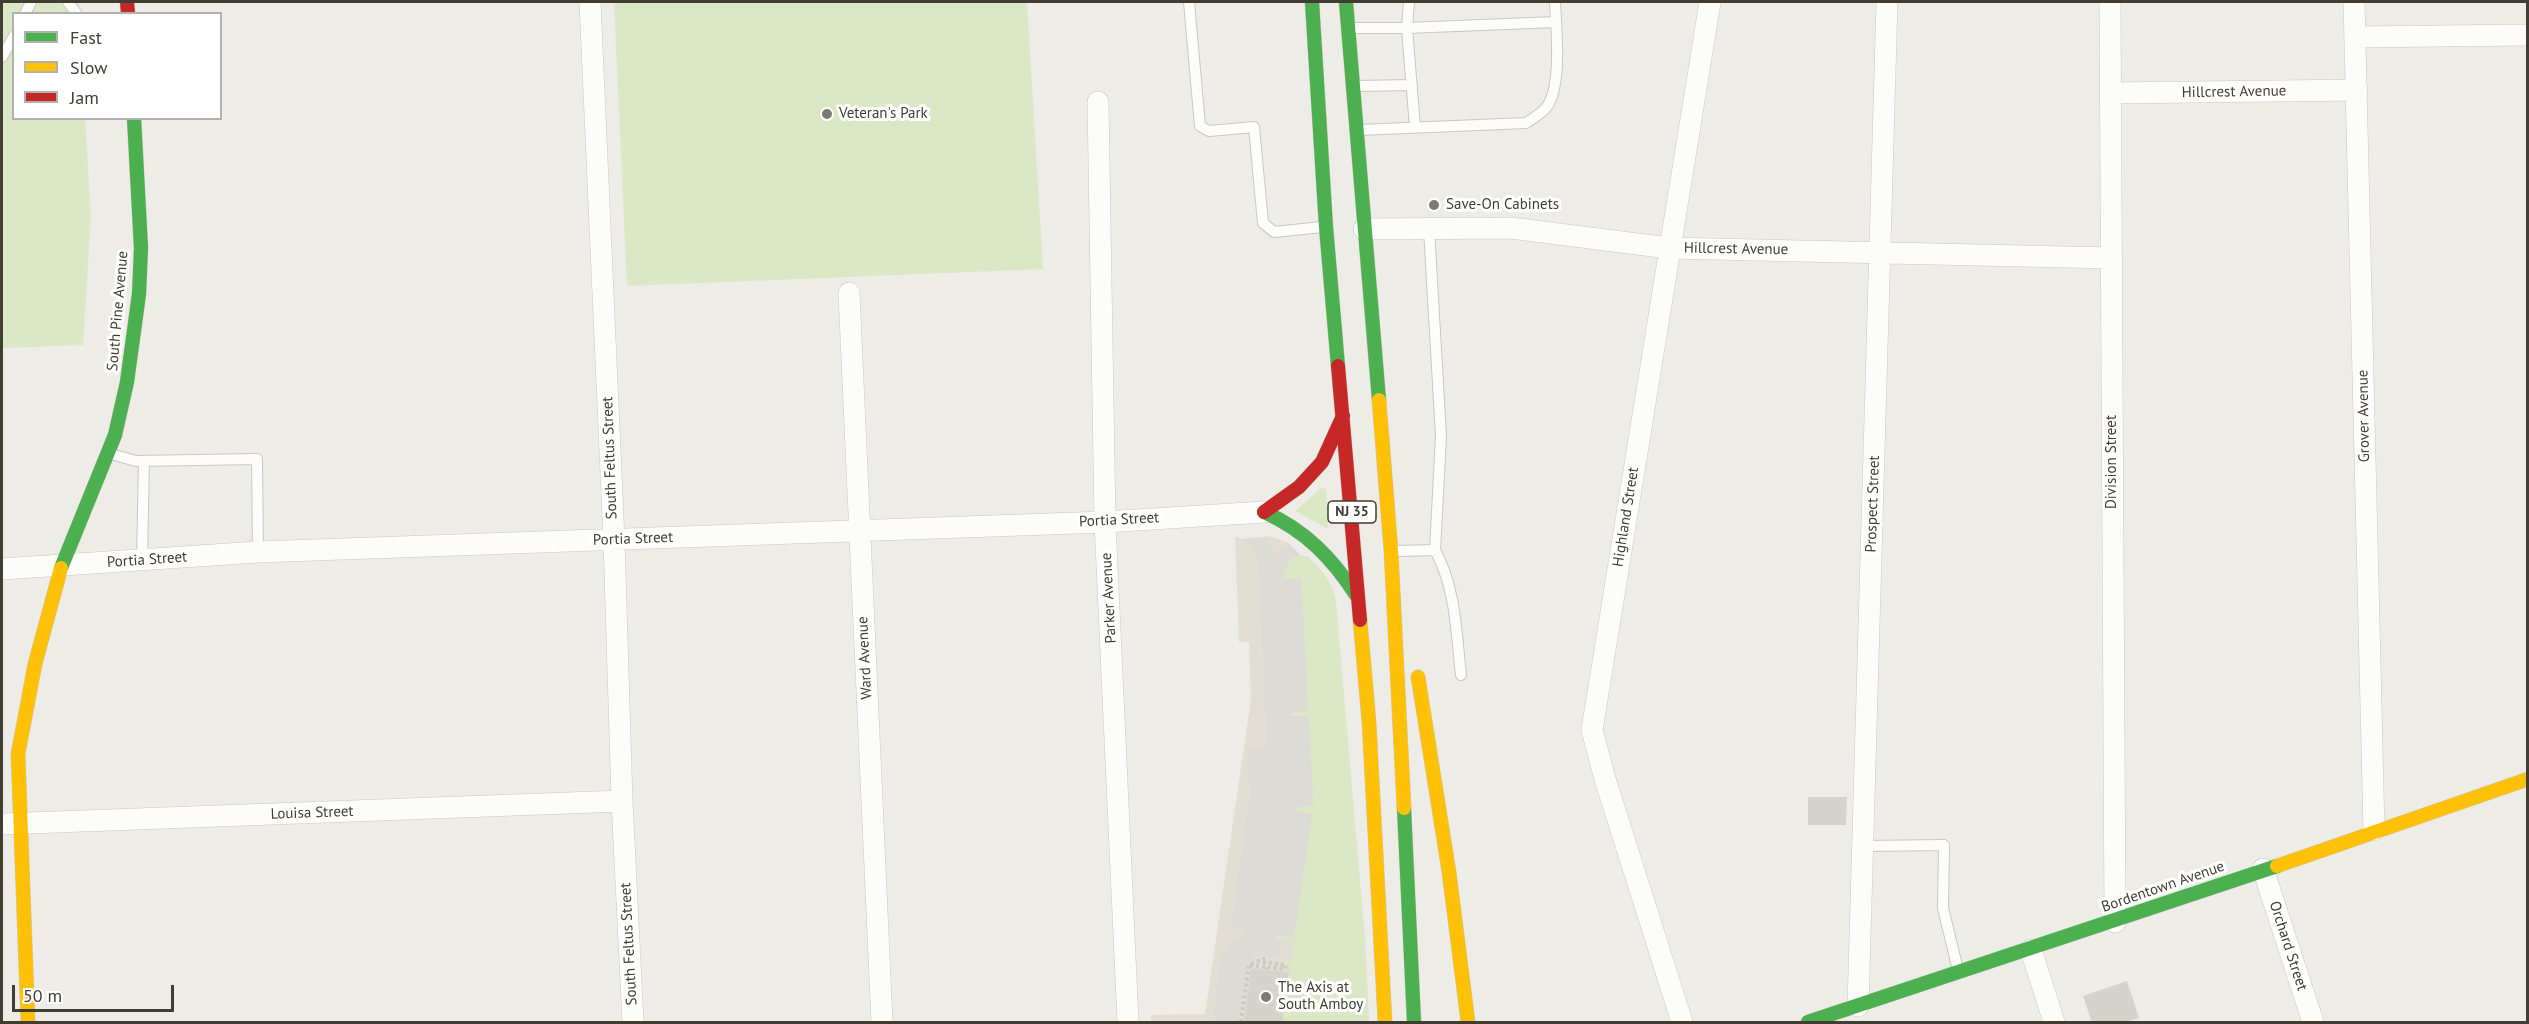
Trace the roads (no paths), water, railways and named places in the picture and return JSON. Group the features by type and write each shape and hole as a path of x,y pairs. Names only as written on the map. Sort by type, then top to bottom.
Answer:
{"main road":[{"name":"NJ 35","path":"1312,2 1326,226 1369,722 1385,1023"},
{"name":"NJ 35","path":"1346,2 1391,551 1414,1023"},
{"name":"South Pine Avenue","path":"28,1023 11,824 18,754 35,664 62,566 108,453 127,382 139,294 141,248 134,120"},
{"path":"1264,512 1299,488 1322,462 1344,413"},
{"path":"1264,512 1288,521 1314,540 1337,563 1358,600"},
{"path":"1391,551 1407,608"},
{"path":"1417,663 1423,727 1449,873 1459,982 1468,1023"},
{"name":"Bordentown Avenue","path":"1808,1023 2115,922 2374,830 2528,779"}],"street":[{"name":"South Feltus Street","path":"590,2 633,1023"},
{"name":"Highland Street","path":"1682,1023 1605,779 1592,730 1710,2"},
{"name":"Prospect Street","path":"1858,1006 1887,2"},
{"name":"Division Street","path":"2110,2 2115,922"},
{"name":"Grover Avenue","path":"2354,2 2374,830"},
{"path":"2355,37 2528,35"},
{"name":"Hillcrest Avenue","path":"2111,93 2357,90"},
{"name":"Parker Avenue","path":"1098,102 1105,522 1128,1023"},
{"name":"Hillcrest Avenue","path":"1364,229 1511,228 1669,248 2110,258"},
{"name":"Ward Avenue","path":"849,293 882,1023"},
{"name":"Portia Street","path":"2,569 258,552 1105,522 1264,512"},
{"name":"Louisa Street","path":"11,824 622,801"},
{"name":"Orchard Street","path":"2264,869 2313,1023"},
{"path":"2031,950 2054,1023"}],"lane":[{"path":"1189,2 1200,126 1209,131 1254,127 1263,223 1268,229 1274,232 1326,226"},
{"path":"1408,2 1407,28 1415,128"},
{"path":"1356,130 1526,123 1547,107 1555,81 1558,56 1555,2"},
{"path":"1348,28 1556,22"},
{"path":"2,59 12,40"},
{"path":"1353,86 1412,85"},
{"path":"1429,229 1441,436 1435,550 1446,570 1453,597 1461,675"},
{"path":"108,453 144,461 257,459 258,552"},
{"path":"142,560 144,461"},
{"path":"1391,551 1435,550"},
{"path":"1864,846 1944,845 1943,908 1959,974"}],"place":[{"name":"Veteran's Park","path":"827,114"},
{"name":"Save-On Cabinets","path":"1434,205"},
{"name":"The Axis at South Amboy","path":"1266,997"}]}
